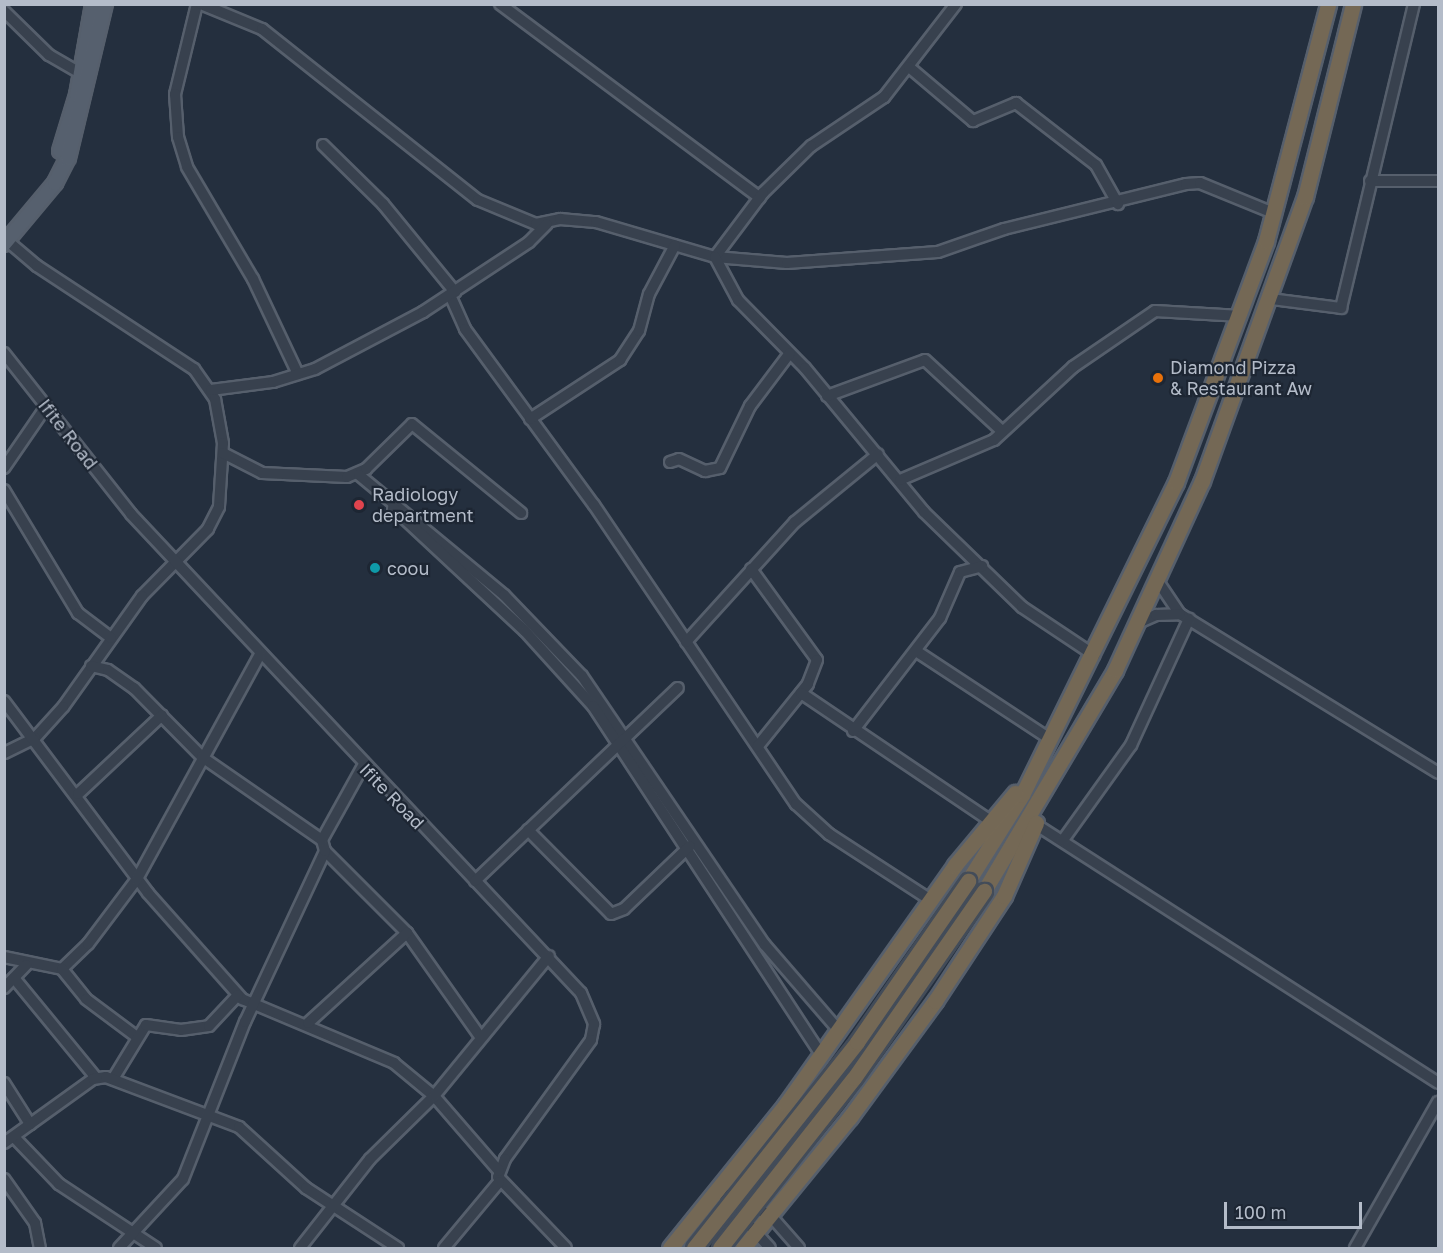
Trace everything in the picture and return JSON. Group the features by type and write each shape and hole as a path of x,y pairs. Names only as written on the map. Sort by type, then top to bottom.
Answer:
{"highway":[{"path":"694,1248 857,1042 968,881 1034,770 1094,655 1176,482 1241,316 1274,213 1328,4"},
{"path":"720,1248 854,1078 984,891 1053,782 1159,583 1271,299 1327,117 1353,4"},
{"path":"670,1248 822,1056 991,821 1034,770"},
{"path":"743,1248 850,1117 941,992 1004,896 1053,782"}],"main road":[{"path":"6,235 56,163 80,73 93,4"},
{"path":"6,235 55,183 77,135 105,4"}],"street":[{"path":"298,374 253,279 187,167 178,137 175,94 199,4 262,29 478,200 500,213 547,224"},
{"path":"500,4 760,198"},
{"path":"716,257 760,198 811,146 884,97 956,4"},
{"path":"1271,299 1341,308 1414,4"},
{"path":"4,11 49,55 80,73"},
{"path":"909,67 973,121 1016,103 1096,165 1118,204"},
{"path":"323,145 383,204 452,293 465,329 807,816 932,901"},
{"path":"1370,181 1438,181"},
{"path":"211,390 298,374 452,293 547,224 560,219 596,222 716,257 788,263 901,259 1200,183 1274,213"},
{"path":"4,753 35,738 111,638 174,561 208,529 219,507 223,453 211,390 178,358 6,235"},
{"path":"530,419 620,360 639,332 649,294 675,245"},
{"path":"716,257 738,300 790,353 900,480 1022,607 1094,655"},
{"path":"900,480 978,449 1002,431 1073,367 1155,311 1241,316"},
{"name":"Ifite Road","path":"4,352 46,407 174,561 363,766 549,956 590,1009 591,1040 499,1176 444,1248"},
{"path":"670,462 679,459 705,471 720,468 750,406 790,353"},
{"path":"827,396 925,360 1002,431"},
{"path":"4,468 46,407"},
{"path":"359,475 412,424 521,513"},
{"path":"223,453 262,473 359,475 387,501 504,595 582,676 691,845 783,998 822,1056"},
{"path":"686,642 803,514 878,454"},
{"path":"4,490 78,613 111,638"},
{"path":"853,731 940,618 960,572 982,566"},
{"path":"751,569 818,660 801,693 758,746"},
{"path":"1159,583 1184,617 1438,773"},
{"path":"1138,623 1156,615 1184,617"},
{"path":"1063,840 1131,745 1184,617"},
{"path":"916,651 1050,739"},
{"path":"62,969 88,944 137,879 260,654"},
{"path":"91,666 108,670 162,715 202,757 324,845 407,933 479,1035"},
{"path":"475,881 621,737 678,688"},
{"path":"801,693 853,731 991,821"},
{"path":"5,703 78,794 137,879 238,995 254,1005 308,1023 382,1056 434,1096 499,1176 566,1248"},
{"path":"78,794 162,715"},
{"path":"119,1248 183,1179 205,1114 324,845 363,766"},
{"path":"1035,824 1438,1083"},
{"path":"528,831 611,914 624,909 691,845"},
{"path":"691,845 798,987 840,1032"},
{"path":"308,1023 407,933"},
{"path":"300,1248 335,1207 370,1159 434,1096 479,1035 549,956"},
{"path":"4,957 26,965 62,969 86,999 136,1037"},
{"path":"4,988 26,965"},
{"path":"14,978 96,1078"},
{"path":"783,998 798,987"},
{"path":"113,1079 136,1037 154,1023 181,1030 209,1026 238,995"},
{"path":"800,1024 818,1011"},
{"path":"156,1248 59,1184 9,1140 96,1078 113,1079 247,1132 292,1176 398,1248"},
{"path":"4,1083 30,1124"},
{"path":"1355,1248 1438,1102"},
{"path":"4,1179 35,1223 40,1248"},
{"path":"716,1190 770,1215 799,1248"},
{"path":"716,1190 770,1248"}],"place":[{"name":"Diamond Pizza & Restaurant Aw","path":"1158,378"},
{"name":"Radiology department","path":"359,505"},
{"name":"coou","path":"375,568"}]}
